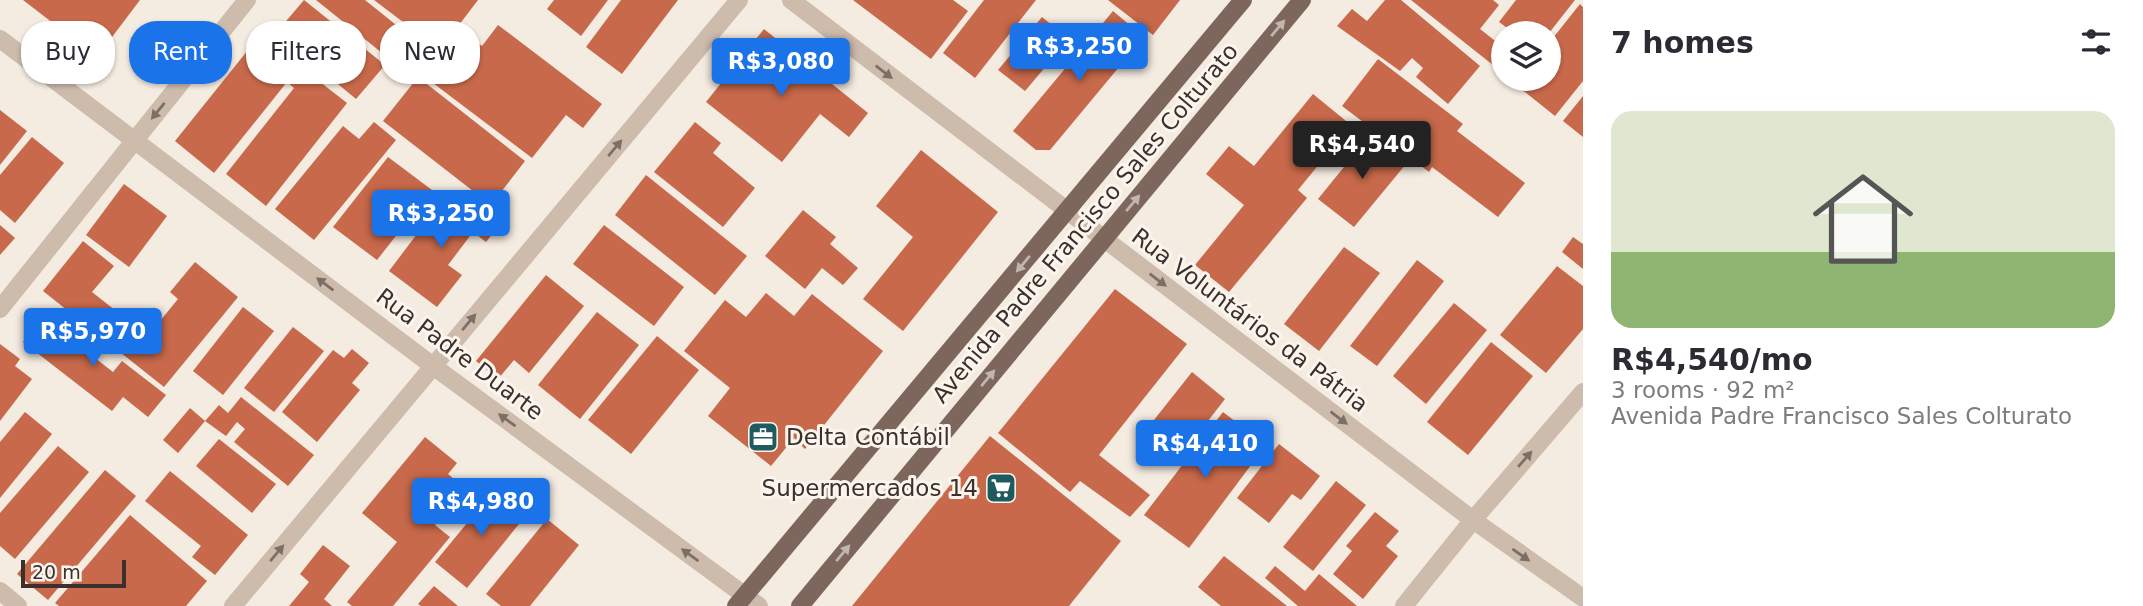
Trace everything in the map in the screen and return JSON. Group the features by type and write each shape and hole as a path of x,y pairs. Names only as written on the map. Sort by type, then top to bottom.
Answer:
{"main road":[{"name":"Avenida Padre Francisco Sales Colturato","path":"747,603 1243,0"},
{"name":"Avenida Padre Francisco Sales Colturato","path":"800,606 1301,0"}],"street":[{"path":"0,309 247,0"},
{"path":"233,606 739,0"},
{"name":"Rua Voluntários da Pátria","path":"791,0 1473,520 1583,598"},
{"name":"Rua Padre Duarte","path":"0,38 747,603"},
{"path":"1404,606 1583,391"},
{"path":"0,592 18,606"}],"building":[{"path":"23,0 140,0 115,33 115,21 50,21"},
{"path":"304,0 330,21 286,21"},
{"path":"316,0 365,0 391,21 380,21 380,51 366,40 366,21 342,21"},
{"path":"374,0 478,0 462,21 402,21"},
{"path":"554,0 608,0 581,36 547,9"},
{"path":"621,0 678,0 622,74 586,47"},
{"path":"853,0 953,0 968,11 931,59"},
{"path":"984,0 1036,0 975,78 943,53"},
{"path":"1108,0 1180,0 1153,35"},
{"path":"1385,0 1401,0 1480,66 1448,104 1416,77 1423,68 1412,58 1400,71 1337,26 1352,9 1367,21"},
{"path":"1411,0 1493,0 1499,5 1480,29 1491,38 1491,63"},
{"path":"1516,0 1575,0 1558,21 1500,21"},
{"path":"1580,4 1583,7 1583,81 1555,116 1524,91 1561,91 1561,28"},
{"path":"1113,11 1144,37 1050,150 1036,150 1013,131"},
{"path":"1042,17 1069,39 1025,91 998,70"},
{"path":"498,25 602,104 583,128 566,115 532,158 434,84 480,84 480,44 482,46"},
{"path":"764,29 868,113 849,137 820,114 782,162 706,102"},
{"path":"366,50 380,61 380,71 356,99 338,84 366,84"},
{"path":"246,52 246,84 285,84 214,173 175,141 221,84 232,84 232,70"},
{"path":"1378,59 1463,124 1457,131 1525,183 1498,217 1432,167 1429,172 1342,106"},
{"path":"289,84 323,84 347,103 266,206 226,174 294,88"},
{"path":"412,84 427,84 525,161 491,205 383,121"},
{"path":"1313,94 1351,125 1298,190 1307,198 1229,292 1195,265 1244,205 1206,174 1229,146 1254,166"},
{"path":"1583,96 1583,137 1563,121"},
{"path":"0,110 27,131 0,165"},
{"path":"374,122 396,140 314,240 275,209 343,126 359,139"},
{"path":"695,122 721,143 713,153 755,188 723,227 654,172"},
{"path":"1370,135 1406,164 1354,227 1318,199"},
{"path":"32,137 64,163 15,223 0,210 0,175"},
{"path":"921,150 998,212 903,331 863,299 913,237 876,206"},
{"path":"388,157 432,190 377,260 333,227"},
{"path":"646,175 747,256 715,295 615,215"},
{"path":"124,184 167,216 129,267 86,235"},
{"path":"442,201 463,217 475,201 502,222 486,242 473,232 448,265 462,275 437,307 389,271"},
{"path":"803,210 836,237 830,244 858,268 843,285 822,268 805,289 765,256"},
{"path":"0,225 15,238 0,255"},
{"path":"604,225 684,287 654,326 573,264"},
{"path":"1573,237 1583,244 1583,269 1562,252"},
{"path":"83,241 114,266 92,292 125,318 128,313 151,332 178,299 170,292 195,262 238,297 164,387 43,291"},
{"path":"1344,247 1380,273 1319,351 1284,324"},
{"path":"1417,260 1444,281 1377,366 1350,346"},
{"path":"1557,266 1583,286 1583,329 1546,373 1500,335"},
{"path":"546,275 584,306 529,373 514,360 498,379 476,361"},
{"path":"1115,289 1187,344 1099,455 1150,495 1130,517 1080,481 1070,492 998,433"},
{"path":"766,293 794,316 812,294 883,351 805,449 794,438 771,466 708,416 730,388 684,351 725,300 746,317"},
{"path":"1454,303 1487,330 1426,404 1393,376"},
{"path":"243,307 274,331 223,395 193,371"},
{"path":"597,312 639,345 580,419 538,385"},
{"path":"65,317 103,347 95,358 113,372 122,361 166,395 148,417 123,397 112,411 23,342 38,323 51,334"},
{"path":"293,327 324,351 274,412 244,388"},
{"path":"657,336 699,370 631,454 588,420"},
{"path":"1491,342 1533,376 1468,455 1427,422"},
{"path":"0,344 20,359 15,366 32,379 0,421"},
{"path":"352,349 369,363 352,383 360,390 317,442 282,412 333,350 344,358"},
{"path":"1192,372 1225,399 1184,452 1150,425"},
{"path":"241,397 314,455 288,486 234,442 245,429 237,422 226,436 205,421 219,405 228,413"},
{"path":"190,408 205,421 178,453 163,440"},
{"path":"25,412 52,434 0,498 0,442"},
{"path":"1223,412 1266,445 1189,548 1144,515"},
{"name":"Supermercados 14","path":"990,436 1121,541 1069,606 852,606"},
{"path":"425,437 457,463 448,474 476,497 456,521 445,512 435,525 450,537 393,606 352,606 347,602 397,542 362,513"},
{"path":"219,439 276,484 252,513 196,466"},
{"path":"1279,444 1320,476 1301,500 1292,494 1269,523 1237,498"},
{"path":"58,446 89,472 15,559 0,546 0,513"},
{"path":"105,470 136,496 48,600 17,574"},
{"path":"170,471 248,535 215,575 192,557 201,546 145,501"},
{"path":"1336,481 1366,505 1313,571 1283,547"},
{"path":"496,488 528,513 467,588 435,562"},
{"path":"1375,512 1399,531 1386,546 1398,556 1363,599 1333,574 1352,551 1346,546"},
{"path":"130,515 207,581 186,606 59,606 55,603"},
{"path":"547,519 579,545 530,606 501,606 486,594"},
{"path":"323,545 350,566 324,599 332,606 289,606 309,582 300,574"},
{"path":"1224,556 1287,606 1221,606 1198,587"},
{"path":"1275,566 1305,591 1319,574 1357,606 1298,606 1265,578"},
{"path":"434,586 458,606 418,604"}],"place":[{"name":"Delta Contábil","path":"763,437"},
{"name":"Supermercados 14","path":"1001,488"}]}
